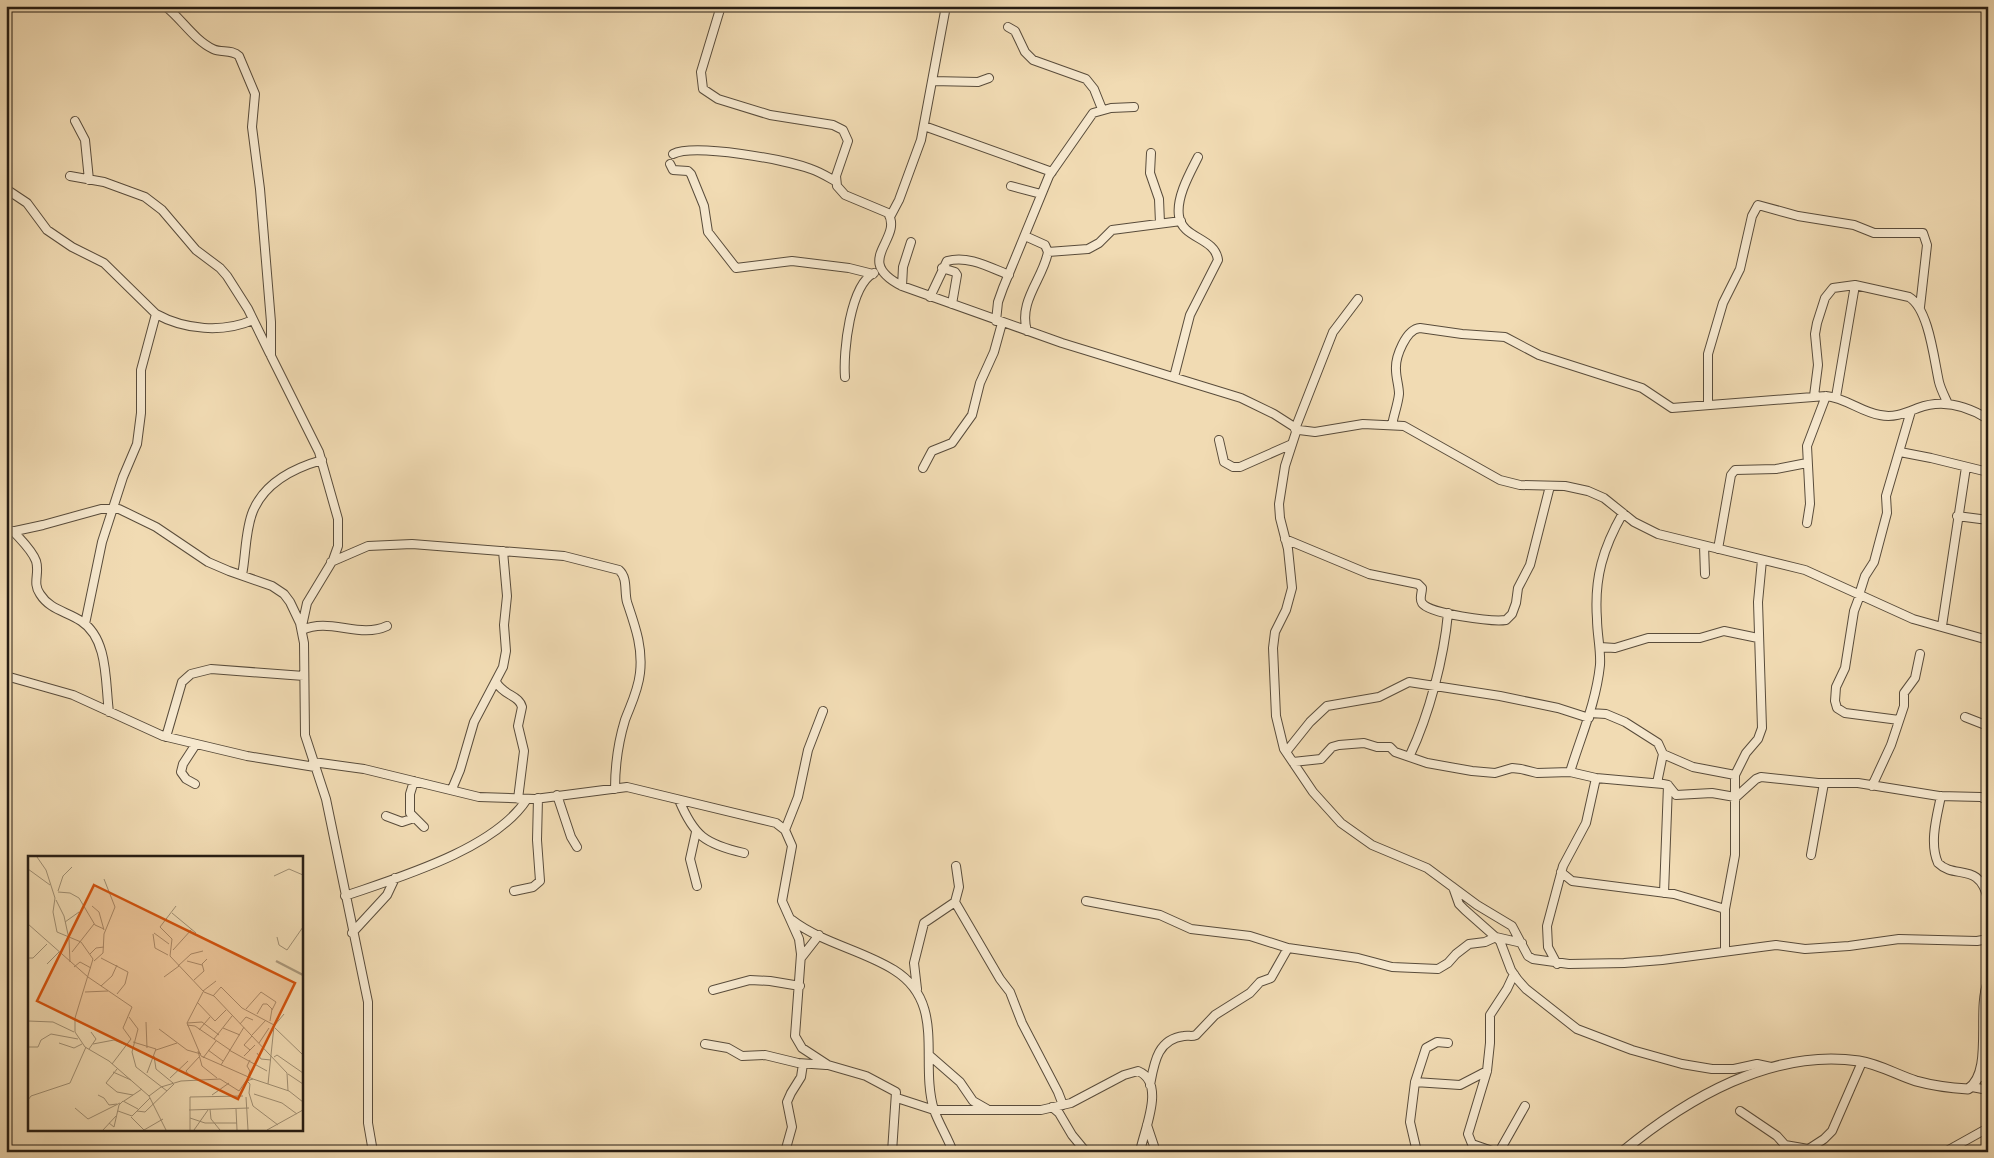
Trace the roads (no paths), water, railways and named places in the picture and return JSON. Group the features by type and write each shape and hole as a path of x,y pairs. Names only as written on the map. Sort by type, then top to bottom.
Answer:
{"street":[{"path":"165,6 206,45 216,50 236,53 255,94 252,127 260,189 271,322 271,356"},
{"path":"721,6 701,72 703,89 718,99 770,115 833,126 843,130 848,141 847,149 835,181"},
{"path":"845,377 844,348 859,290 866,278 877,272 890,217 914,162 924,126 946,6"},
{"path":"1008,28 1016,31 1025,52 1033,60 1086,79 1094,89 1102,110"},
{"path":"932,81 978,82 988,78"},
{"path":"924,468 932,452 952,443 972,415 980,383 994,352 999,322 998,302 1041,194 1052,172 1094,113 1102,110 1134,107"},
{"path":"75,121 85,140 89,180"},
{"path":"924,126 1052,172"},
{"path":"673,154 682,151 700,151 782,160 812,169 835,181 845,195 885,210 890,217"},
{"path":"1151,153 1150,173 1159,199 1160,223"},
{"path":"1174,377 1190,315 1218,260 1217,253 1211,246 1191,234 1181,222 1179,207 1182,193 1198,157"},
{"path":"670,164 673,170 688,171 690,174 704,206 710,238 736,268 792,261 877,272 902,286 999,322 1250,402 1274,414 1296,429 1315,432 1363,424 1404,426 1417,431 1500,480 1526,485 1576,487 1604,498 1634,522 1658,534 1805,570 1913,619 1988,640"},
{"path":"70,176 104,182 146,197 162,210 196,250 220,268 253,320 302,414 322,460 338,519 340,538 331,562 307,603 302,629 305,734 328,807 352,933 368,1002 368,1124 373,1152"},
{"path":"1011,186 1041,194"},
{"path":"6,189 27,203 46,230 72,247 104,263 156,314 177,323 203,328 236,325 253,320"},
{"path":"1708,404 1708,354 1723,303 1740,269 1752,216 1758,205 1798,216 1857,226 1874,233 1923,233 1927,245 1920,307"},
{"path":"1048,252 1088,249 1099,244 1112,230 1181,222"},
{"path":"1025,236 1045,245 1048,252 1028,301 1024,319 1027,331"},
{"path":"902,286 903,267 911,242"},
{"path":"930,297 946,261 962,259 1009,275"},
{"path":"942,268 955,272 957,275 952,304"},
{"path":"1836,397 1855,285"},
{"path":"1814,396 1818,365 1815,334 1826,298 1833,288 1855,285 1909,297 1916,301 1920,307 1935,359 1939,383 1948,404"},
{"path":"1358,299 1334,332 1296,429 1285,466 1280,496 1280,518 1286,539 1292,588 1286,610 1275,632 1273,648 1277,720 1286,752 1313,792 1342,823 1372,845 1427,868 1452,887 1512,926 1530,958 1557,964 1659,961 1725,951 1776,946 1805,949 1833,948 1899,940 1978,941 1988,939"},
{"path":"84,624 102,542 112,509 137,444 141,413 141,370 156,314"},
{"path":"1392,425 1399,394 1396,370 1397,359 1408,335 1414,329 1420,328 1505,338 1539,355 1642,388 1672,408 1826,396 1836,397 1881,415 1893,416 1928,405 1948,404 1967,409 1988,419"},
{"path":"1807,523 1810,504 1807,463 1808,437 1826,396"},
{"path":"1899,720 1845,713 1837,708 1834,701 1836,687 1845,668 1854,611 1865,576 1874,562 1887,513 1886,496 1911,411"},
{"path":"1219,440 1224,462 1233,467 1240,467 1292,444"},
{"path":"1900,452 1988,472"},
{"path":"242,575 253,511 260,498 272,485 291,471 322,460"},
{"path":"1718,549 1731,475 1735,470 1776,469 1807,463"},
{"path":"1942,626 1966,467"},
{"path":"1286,539 1368,574 1418,584 1422,588 1420,600 1422,604 1433,611 1501,621 1510,618 1516,603 1518,588 1530,565 1550,486"},
{"path":"8,532 43,525 101,509 112,509 135,515 208,562 272,586 284,594 302,629"},
{"path":"1570,772 1590,715 1600,666 1596,602 1600,565 1605,548 1623,513"},
{"path":"1958,516 1988,520"},
{"path":"8,532 36,562 35,585 38,593 55,609 84,624 95,639 106,666 109,712"},
{"path":"331,562 368,546 391,544 564,556 613,568 623,574 627,600 637,629 640,673 635,697 625,721 618,746 615,788"},
{"path":"1704,546 1705,574"},
{"path":"452,789 474,722 503,667 506,651 504,624 507,596 502,551"},
{"path":"1725,951 1725,909 1734,866 1736,769 1758,739 1762,728 1758,602 1762,560"},
{"path":"1410,756 1424,722 1443,651 1448,614"},
{"path":"302,629 319,625 373,631 387,626"},
{"path":"1600,647 1615,648 1648,638 1669,636 1700,638 1724,631 1758,638"},
{"path":"1872,786 1892,745 1904,706 1904,693 1915,678 1920,654"},
{"path":"166,737 182,682 191,674 211,669 304,676"},
{"path":"6,676 73,695 166,737 289,765 364,769 479,797 538,798 627,787 776,823 785,830 792,846 782,901 799,939 801,958 796,1036 802,1048 828,1065"},
{"path":"345,896 476,844 509,820 523,799 524,752 518,726 522,708 518,699 503,692 496,682"},
{"path":"1286,752 1310,722 1327,706 1379,697 1409,682 1590,715 1606,714 1625,722 1658,743 1663,754 1657,783"},
{"path":"785,830 798,797 808,750 823,712"},
{"path":"1965,717 1988,726"},
{"path":"1293,762 1314,761 1325,756 1335,746 1362,743 1377,747 1390,747 1395,752 1427,763 1472,771 1494,773 1512,768 1542,773 1570,772 1596,778 1668,785 1676,795 1712,793 1735,797"},
{"path":"195,784 182,776 181,768 196,744"},
{"path":"1663,754 1693,767 1735,776"},
{"path":"1735,797 1753,780 1761,777 1824,783 1858,783 1941,796 1974,796 1988,801"},
{"path":"1557,964 1548,947 1547,931 1566,859 1586,823 1596,778"},
{"path":"414,781 410,813 424,827"},
{"path":"1811,855 1824,783"},
{"path":"1664,892 1668,785"},
{"path":"557,795 571,837 577,847"},
{"path":"1941,796 1934,839 1935,856 1938,863 1977,878 1984,887 1988,899"},
{"path":"514,891 533,887 540,881 536,840 538,798"},
{"path":"679,800 688,820 696,832 707,842 744,853"},
{"path":"386,816 402,822 414,818"},
{"path":"696,832 690,859 697,886"},
{"path":"918,993 914,963 924,923 954,902 959,887 956,866"},
{"path":"1562,872 1572,881 1664,892 1725,909"},
{"path":"352,933 387,895 394,878"},
{"path":"1452,887 1465,910 1496,937 1504,947 1514,974 1526,989 1564,1020 1596,1038 1682,1064 1712,1069 1734,1069 1757,1064 1771,1068"},
{"path":"1086,901 1160,916 1191,929 1250,936 1288,948 1358,958 1385,966 1438,969 1448,963 1469,944 1485,942 1496,937 1522,943"},
{"path":"954,902 1000,980 1010,992 1022,1023 1063,1105"},
{"path":"790,918 801,927 894,970 912,983 926,1013 934,1110 953,1152"},
{"path":"801,958 819,935"},
{"path":"1150,1087 1155,1059 1164,1043 1182,1036 1196,1035 1214,1015 1246,996 1260,982 1272,978 1288,948"},
{"path":"1495,1152 1472,1144 1468,1139 1487,1071 1490,1015 1507,989 1514,974"},
{"path":"713,990 750,980 770,980 800,986"},
{"path":"1622,1152 1661,1122 1708,1093 1771,1068 1816,1058 1862,1062 1936,1086 1968,1089 1984,1075 1986,1035 1983,995 1988,983"},
{"path":"1416,1152 1410,1122 1415,1082 1426,1048 1438,1042 1448,1043"},
{"path":"705,1044 728,1048 742,1056 764,1054 803,1064 828,1065 866,1076 896,1091 892,1152"},
{"path":"929,1055 960,1082 974,1101 989,1110"},
{"path":"1740,1111 1777,1136 1785,1145 1806,1150 1824,1139 1832,1131 1862,1062"},
{"path":"785,1152 792,1127 787,1102 801,1077 803,1064"},
{"path":"1415,1082 1460,1085 1487,1071"},
{"path":"896,1098 934,1110 1041,1110 1063,1105 1098,1090 1129,1072 1142,1072 1150,1087 1153,1100 1140,1152"},
{"path":"1972,1087 1988,1090"},
{"path":"1499,1152 1525,1106"},
{"path":"1052,1108 1059,1113 1072,1136 1086,1152"},
{"path":"1147,1125 1156,1152"},
{"path":"1944,1152 1988,1128"}]}
